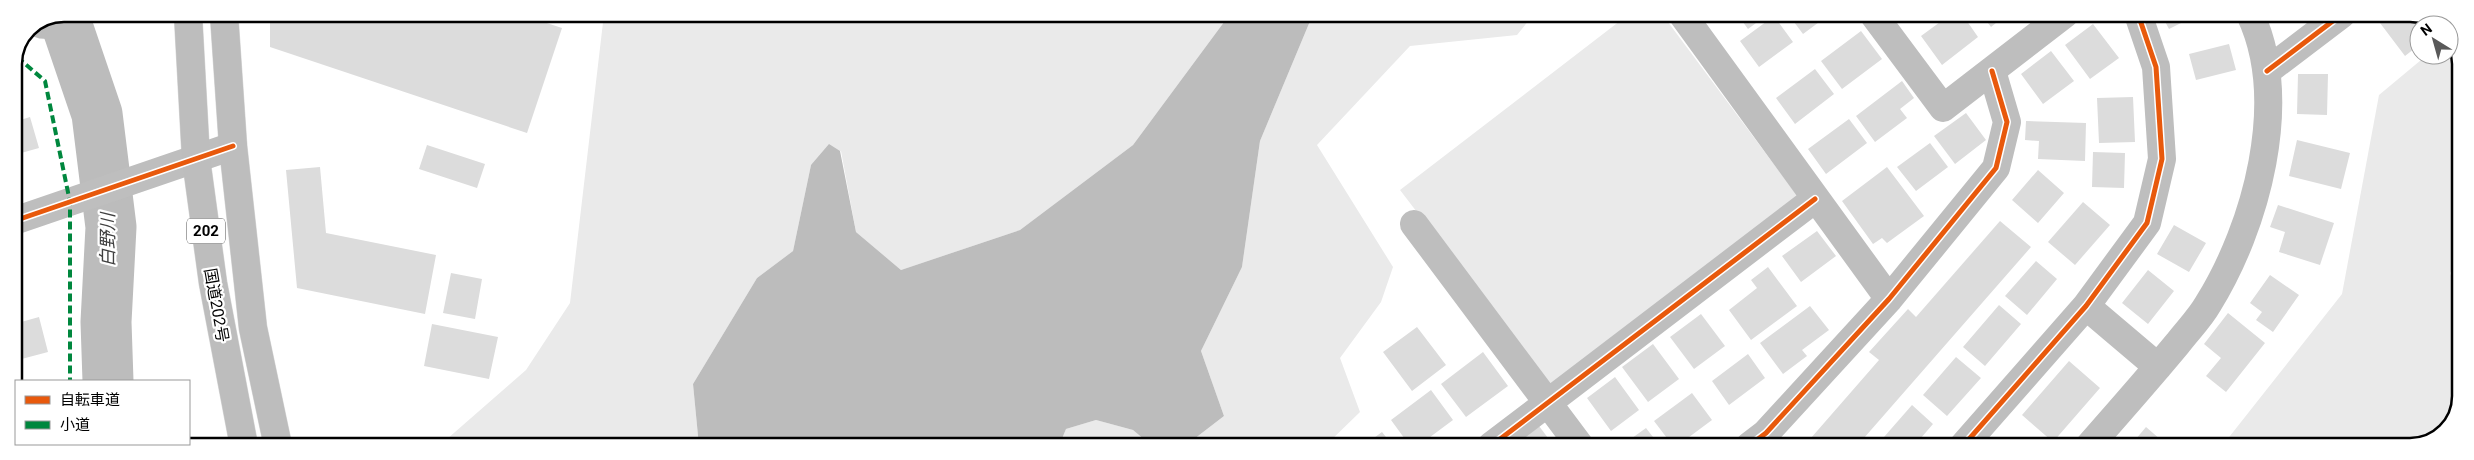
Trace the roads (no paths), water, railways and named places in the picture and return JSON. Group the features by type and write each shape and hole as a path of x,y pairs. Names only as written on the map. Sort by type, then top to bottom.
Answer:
{"highway":[{"name":"国道202号","path":"188,22 196,159 213,283 242,437"},
{"name":"国道202号","path":"225,22 233,146 253,328 276,437"}],"street":[{"path":"1688,23 1889,299"},
{"path":"1880,23 1943,108 2053,23"},
{"path":"1970,438 2086,306 2147,222 2162,159 2156,67 2141,23"},
{"path":"2096,438 2158,368 2208,305 2239,243 2257,187 2267,134 2267,71 2253,23"},
{"path":"2267,71 2330,23"},
{"path":"1760,438 1889,299 1996,168 2007,122 1992,71"},
{"path":"22,218 233,146"},
{"path":"1502,438 1815,199"},
{"path":"1414,224 1574,438"},
{"path":"2086,306 2158,368"}],"waterway":[{"name":"白野川","path":"66,22 97,114 111,227 106,322 108,380"},
{"path":"37,33 72,36"}]}
